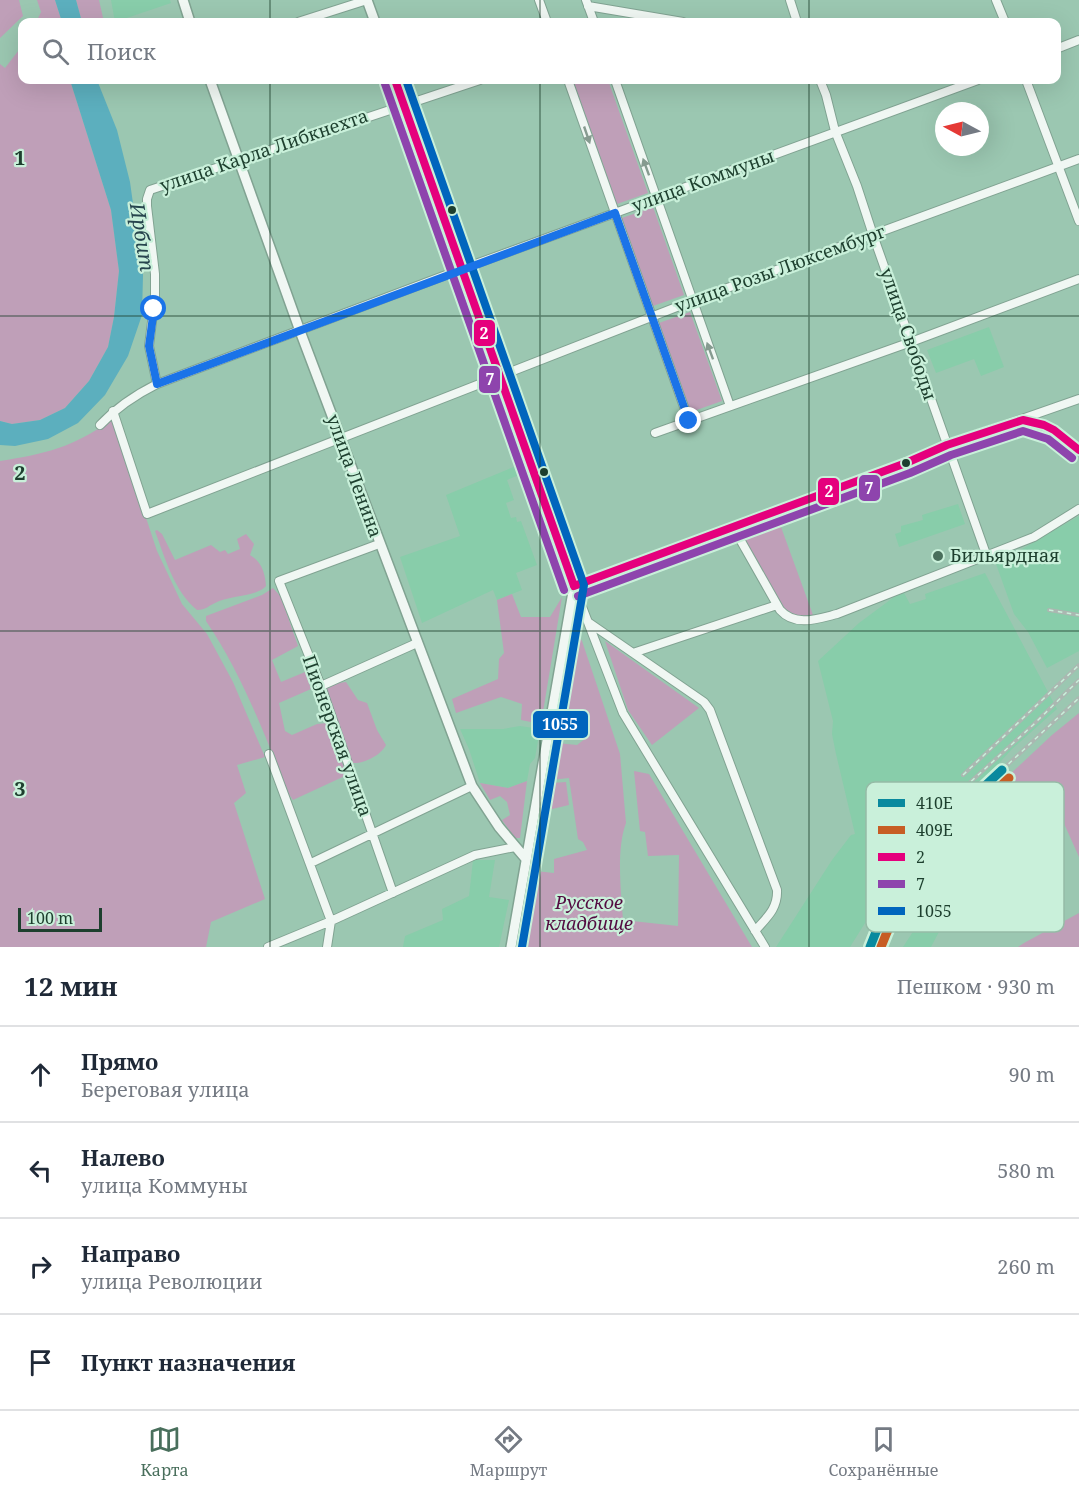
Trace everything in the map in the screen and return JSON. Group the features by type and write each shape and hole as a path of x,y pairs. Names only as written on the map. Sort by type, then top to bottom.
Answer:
{"main road":[{"path":"183,0 189,18"},
{"path":"367,0 374,18"},
{"name":"улица Ленина","path":"211,84 379,544 472,786 499,827 526,859"},
{"path":"396,84 574,586 511,947"}],"street":[{"path":"311,18 367,0"},
{"path":"539,0 546,18"},
{"path":"790,0 796,18"},
{"path":"996,0 1003,18"},
{"path":"587,3 593,18"},
{"path":"587,3 662,18"},
{"path":"1061,47 1079,40"},
{"name":"улица Карла Либкнехта","path":"157,384 149,346 155,297 155,274 147,206 150,190 467,84"},
{"path":"569,84 689,421"},
{"path":"616,84 730,406"},
{"name":"улица Свободы","path":"821,84 835,131 857,186 986,554"},
{"name":"улица Коммуны","path":"100,425 113,411 132,397 157,384 964,84"},
{"path":"1027,84 1079,221"},
{"name":"улица Розы Люксембург","path":"113,411 147,514 692,301 1079,159"},
{"path":"655,433 911,342 1079,279"},
{"path":"765,947 622,713 574,586 1079,399"},
{"path":"1023,420 1054,430 1079,450"},
{"path":"733,527 784,615 797,620 837,614 1034,537 1079,509"},
{"name":"Пионерская улица","path":"379,544 279,581 321,686 393,893"},
{"path":"633,653 777,604"},
{"path":"587,621 704,702 710,710 777,890 774,910 755,931"},
{"path":"321,686 417,643"},
{"path":"269,754 331,921 327,947"},
{"path":"311,863 472,786"},
{"path":"268,947 331,921 475,855 515,847"}],"shaded area":[{"path":"111,0 170,0 171,3 127,18 114,18"},
{"path":"989,327 1004,367 981,376 974,359 936,373 927,350"},
{"path":"516,466 519,475 507,480 514,500 506,503 511,518 516,517 517,522 521,521 537,565 516,573 522,590 497,600 493,590 422,623 400,557 460,536 446,495"},
{"path":"958,504 965,524 899,547 895,534 901,532 901,526 923,520 922,515"},
{"path":"1079,516 1079,651 1047,668 1028,632 1014,614 996,564"},
{"path":"985,573 1057,709 1012,749 982,782 866,782 866,922 850,947 776,947 832,860 851,835 855,834 832,734 833,721 818,661 859,623 894,597 904,593 910,604 926,599 925,594"},
{"path":"520,726 540,729 535,758 530,764 527,781 508,788 480,783 460,729 503,729"},
{"path":"473,860 495,860 489,897 509,900 499,947 403,947 405,936 443,920 442,909 469,896"},
{"path":"913,932 939,932 931,947 903,947"}],"green space":[{"path":"0,0 19,0 23,16 18,18 18,21 0,38"},
{"path":"37,0 55,0 61,18 38,18 41,12"},
{"path":"76,0 99,0 103,18 81,18"},
{"path":"18,51 18,84 71,84 111,210 119,271 108,347 89,381 65,408 40,420 12,424 0,421 0,64 5,68"},
{"path":"574,84 609,84 648,193 617,204"},
{"path":"653,207 684,295 653,306 622,218"},
{"path":"690,312 722,401 691,412 659,323"},
{"path":"111,420 114,421 157,551 182,604 207,634 233,682 265,757 237,765 246,793 234,803 265,899 211,922 206,947 0,947 0,461 58,448 84,437"},
{"path":"777,516 813,615 799,617 785,609 742,539 745,527"},
{"path":"155,531 162,534 175,560 211,545 220,552 225,550 228,554 240,549 237,539 246,534 254,544 250,555 262,568 266,586 262,590 221,600 205,609 197,610 176,584"},
{"path":"273,588 281,597 298,646 272,660 281,682 305,672 311,689 279,703 285,731 292,735 317,724 327,723 347,775 293,800 231,662 206,621 206,616 262,595"},
{"path":"512,594 521,617 550,617 562,597 541,724 521,720 522,704 501,697 456,713 452,699 498,679 499,659 504,653 497,600"},
{"name":"Русское кладбище","path":"578,635 620,754 626,823 620,858 623,920 678,926 679,855 648,856 645,832 640,831 634,771 649,774 752,947 522,947 535,871 554,873 554,859 587,850 583,842 578,839 569,778 551,780 557,743 577,745 590,735 586,717 562,714 574,641"},
{"path":"605,641 699,708 652,745 628,710"},
{"path":"346,682 358,700 367,703 377,730 386,745 376,755 357,763 353,763 347,751 325,693 326,687 331,684"},
{"path":"1079,713 1079,857 1064,823 1064,782 1002,782"},
{"path":"527,781 520,838 515,838 502,820 510,815 507,802 500,796 490,800 480,783 508,788"},
{"path":"566,782 569,805 548,810 552,783"},
{"path":"1079,913 1079,947 1018,947 1044,932 1064,932 1064,921"}],"water":[{"path":"55,0 76,0 81,18 61,18"},
{"path":"71,84 99,84 117,130 130,182 143,275 142,315 128,356 105,395 78,423 48,439 15,446 0,445 0,421 12,424 40,420 65,408 89,381 108,347 119,271 111,210"}],"railway":[{"path":"1049,610 1079,615"},
{"path":"963,775 1079,665"},
{"path":"970,782 1079,680"},
{"path":"1002,770 1079,698"}],"transit line":[{"name":"7","path":"385,84 564,590"},
{"name":"2","path":"396,84 574,586"},
{"name":"1055","path":"407,84 584,585 522,947"},
{"name":"2","path":"574,586 906,463 947,445 1023,420 1054,430 1079,450"},
{"name":"7","path":"578,596 910,473 951,455 1023,431 1048,439 1072,458"},
{"name":"410E","path":"989,782 1002,770"},
{"name":"409E","path":"1005,782 1009,778"},
{"name":"410E","path":"870,947 877,932"},
{"name":"409E","path":"881,947 888,932"}],"place":[{"name":"Бильярдная","path":"938,556"}],"route":[{"path":"154,309 149,346 157,384 615,213 689,421"}],"water label":[{"name":"Ирбит","path":"142,237"}]}
